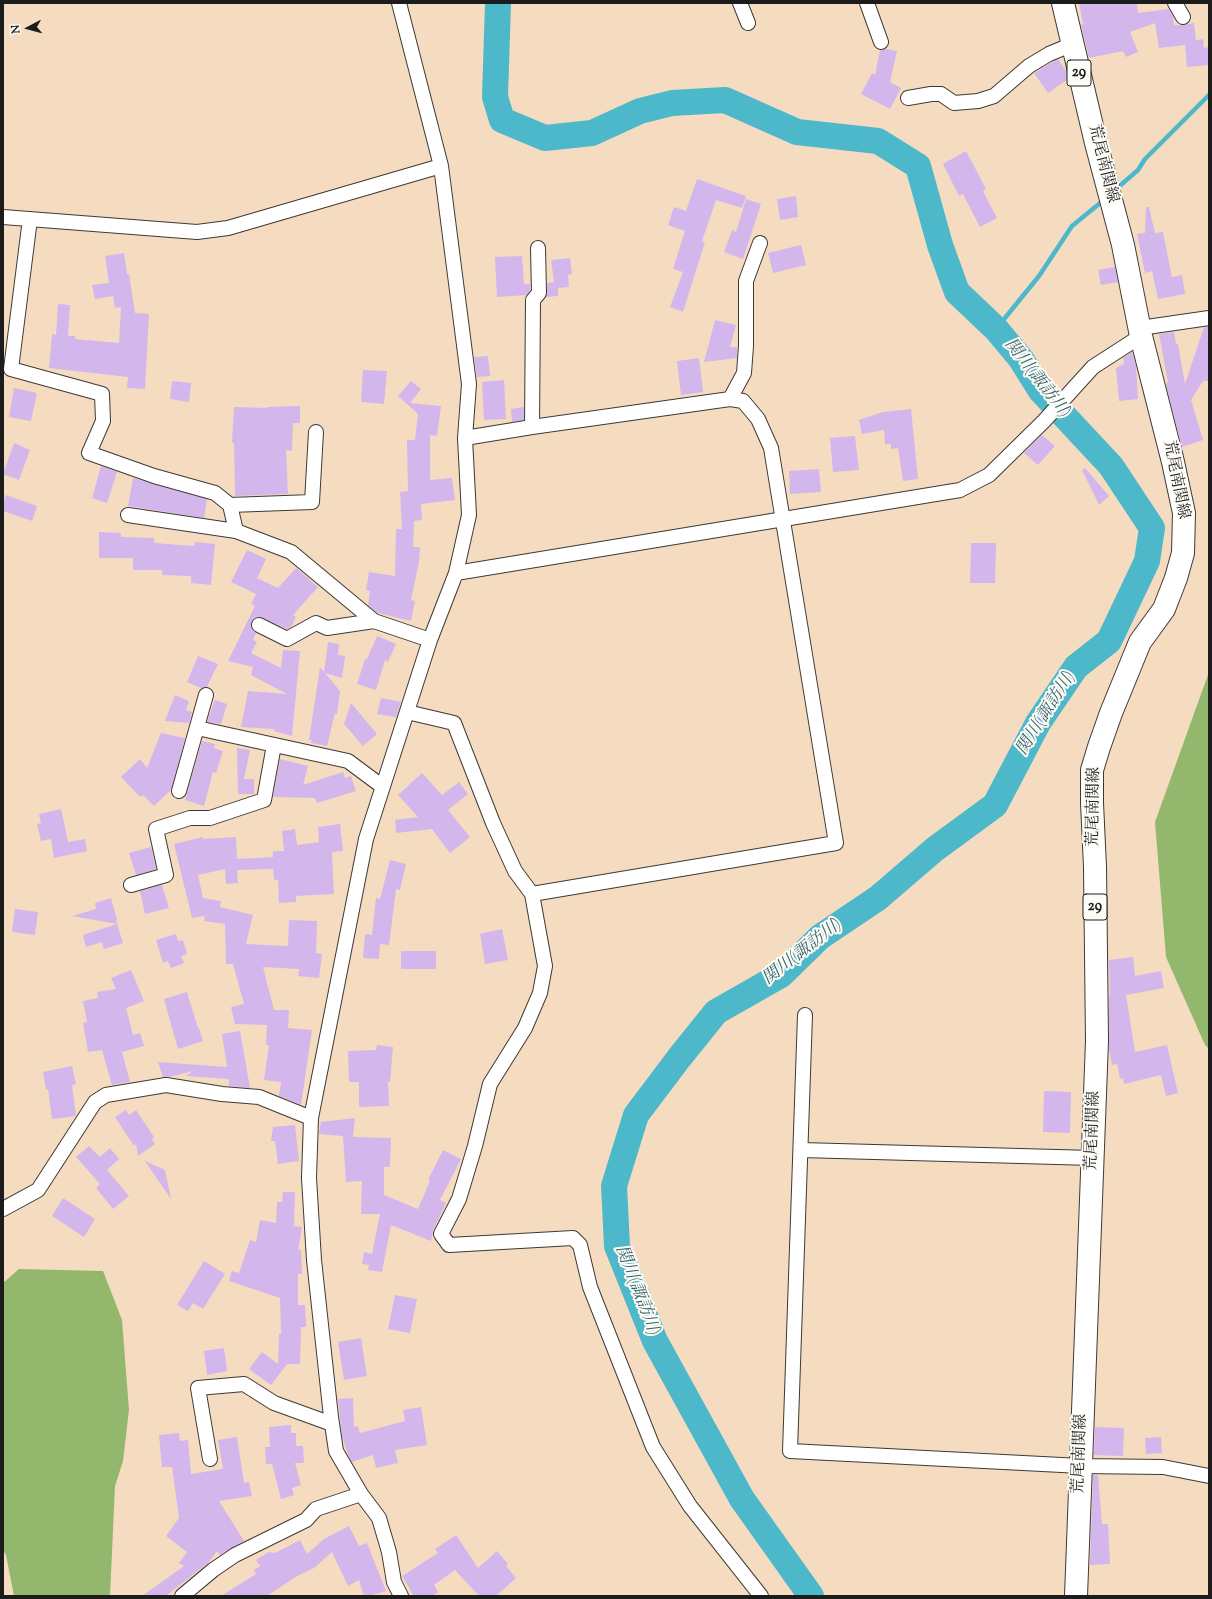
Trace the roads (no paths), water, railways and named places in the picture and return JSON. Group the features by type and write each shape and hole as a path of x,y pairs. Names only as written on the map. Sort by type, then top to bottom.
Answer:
{"main road":[{"name":"荒尾南関線","path":"1063,3 1096,143 1123,245 1141,332 1184,513 1183,553 1176,578 1164,609 1140,642 1104,734 1092,770 1095,867 1096,1041 1093,1158 1076,1596"}],"street":[{"path":"396,1595 390,1552 379,1518 361,1494 336,1452 314,1260 309,1178 311,1118 366,839 430,640 456,573 469,515 465,438 469,384 441,166 400,3"},
{"path":"740,3 748,23"},
{"path":"867,3 881,42"},
{"path":"1175,3 1182,17"},
{"path":"908,98 941,94 954,103 978,101 994,96 1029,66 1049,54 1073,44"},
{"path":"3,217 197,232 228,228 441,166"},
{"path":"30,219 11,368 102,394 103,421 89,453 154,476 215,493 230,505 236,531"},
{"path":"730,399 744,373 746,346 746,281 760,243"},
{"path":"532,427 533,300 539,293 538,248"},
{"path":"456,573 960,490 989,475 1044,421 1093,367 1141,332 1209,318"},
{"path":"465,438 730,399 743,401 758,419 772,448 836,843 532,894"},
{"path":"230,505 312,502 316,432"},
{"path":"128,515 236,531 291,552 374,621 430,640"},
{"path":"259,625 287,639 316,623 327,628 374,621"},
{"path":"180,790 206,695"},
{"path":"407,712 454,723 493,822 515,872 532,894 545,966 540,993 525,1028 490,1084 475,1146 459,1199 441,1234 449,1245 573,1238 580,1245 590,1287 653,1447 690,1506 761,1596"},
{"path":"197,728 348,761 383,786"},
{"path":"131,885 166,875 156,829 190,818 210,818 264,800 274,745"},
{"path":"805,1014 790,1450 1081,1466 1163,1467 1209,1476"},
{"path":"3,1209 38,1190 95,1102 106,1095 166,1085 222,1094 259,1097 311,1118"},
{"path":"801,1150 1093,1158"},
{"path":"210,1459 198,1388 244,1384 274,1403 332,1424"},
{"path":"182,1596 213,1570 235,1555 306,1520 316,1508 361,1494"}],"waterway":[{"name":"関川(諏訪川)","path":"498,3 495,97 502,120 545,138 592,133 640,111 672,103 725,100 797,132 878,141 918,166 940,245 957,292 996,329 1021,359 1041,391 1111,466 1152,528 1147,561 1109,641 1076,667 1038,723 995,805 935,849 878,898 820,937 781,975 716,1012 636,1115 614,1186 617,1246 655,1341 742,1499 811,1596"},
{"path":"1115,190 1138,170 1145,159 1209,95"},
{"path":"996,329 1039,276 1072,226 1105,199"}]}
